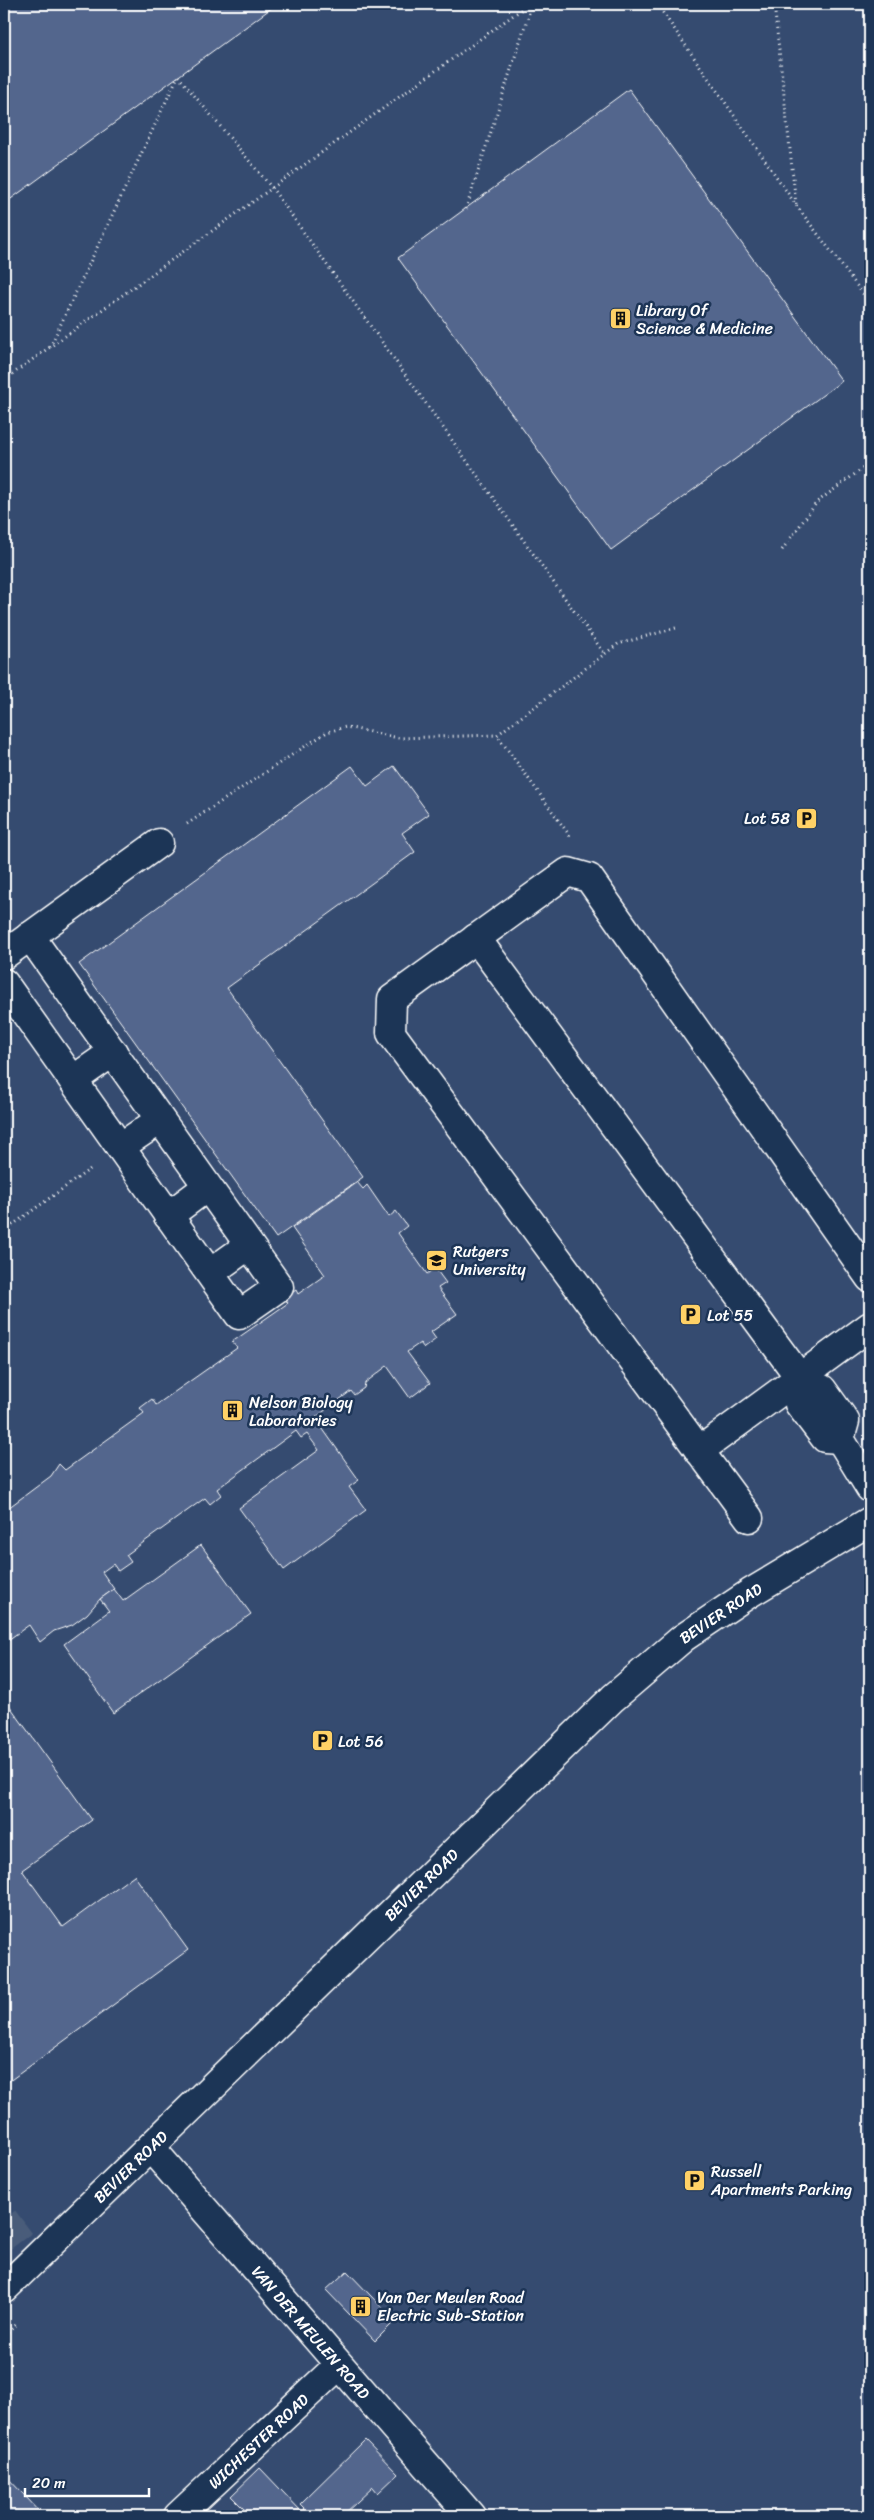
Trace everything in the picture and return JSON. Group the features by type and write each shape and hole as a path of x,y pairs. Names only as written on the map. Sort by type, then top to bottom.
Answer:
{"street":[{"path":"4,955 159,843"},
{"path":"749,1518 391,1033 392,999 568,872 589,878 870,1278"},
{"path":"4,983 239,1315 279,1286 30,936"},
{"path":"476,938 800,1378 799,1404 825,1438 840,1439 870,1488"},
{"path":"73,1080 113,1052"},
{"path":"120,1147 160,1120"},
{"path":"168,1216 208,1187"},
{"path":"210,1273 249,1245"},
{"path":"699,1451 870,1326"},
{"name":"BEVIER ROAD","path":"4,2289 620,1692 683,1638 750,1593 870,1521"},
{"name":"VAN DER MEULEN ROAD","path":"151,2148 471,2516"},
{"name":"WICHESTER ROAD","path":"178,2516 339,2365"}],"path":[{"path":"4,380 529,4"},
{"path":"466,209 532,4"},
{"path":"656,4 796,205 870,302"},
{"path":"774,4 796,205"},
{"path":"50,347 178,76 272,188 604,653"},
{"path":"782,550 817,502 870,463"},
{"path":"159,843 327,732 346,727 399,738 497,735 618,644 676,628"},
{"path":"497,735 571,837"},
{"path":"4,1231 120,1147"}],"shaded area":[{"name":"Rutgers University","path":"4,4 870,4 870,2516 4,2516"}],"building":[{"path":"4,4 277,4 4,204"},
{"name":"Library Of Science & Medicine","path":"629,89 842,381 611,550 398,258"},
{"path":"352,766 367,786 394,766 429,814 402,833 415,852 227,988 363,1177 276,1238 79,964"},
{"name":"Nelson Biology Laboratories","path":"357,1182 363,1189 367,1185 389,1217 396,1211 407,1226 398,1233 427,1274 435,1268 446,1283 438,1288 457,1314 431,1332 436,1339 424,1348 420,1343 407,1352 430,1383 410,1398 387,1366 365,1383 364,1388 354,1395 351,1391 315,1418 359,1480 349,1487 366,1510 284,1570 239,1508 319,1450 307,1434 301,1438 296,1431 217,1489 221,1495 210,1504 205,1498 126,1555 131,1562 118,1571 113,1564 102,1572 114,1589 100,1599 87,1614 72,1625 54,1631 40,1642 29,1625 8,1640 4,1633 4,1511 51,1476 59,1464 65,1470 144,1413 140,1408 152,1399 156,1405 237,1348 232,1342 288,1303 284,1298 296,1290 298,1294 325,1275 292,1228"},
{"path":"201,1545 251,1614 113,1713 64,1644 109,1611 100,1599 114,1589 123,1601"},
{"path":"4,1698 92,1820 22,1870 63,1927 134,1875 188,1950 4,2085"},
{"name":"Van Der Meulen Road Electric Sub-Station","path":"347,2271 395,2321 375,2341 326,2290"},
{"path":"365,2440 398,2474 378,2493 373,2487 342,2516 312,2516 309,2513 306,2516 251,2516 231,2496 260,2468 302,2512 305,2509 300,2504"},
{"path":"4,2474 44,2516 4,2516"}],"tunnel":[{"path":"4,2219 34,2259"}],"place":[{"name":"Library Of Science & Medicine","path":"620,319"},
{"name":"Lot 58","path":"806,818"},
{"name":"Rutgers University","path":"437,1260"},
{"name":"Lot 55","path":"691,1315"},
{"name":"Nelson Biology Laboratories","path":"233,1411"},
{"name":"Lot 56","path":"322,1741"},
{"name":"Russell Apartments Parking","path":"695,2180"},
{"name":"Van Der Meulen Road Electric Sub-Station","path":"361,2306"}]}
